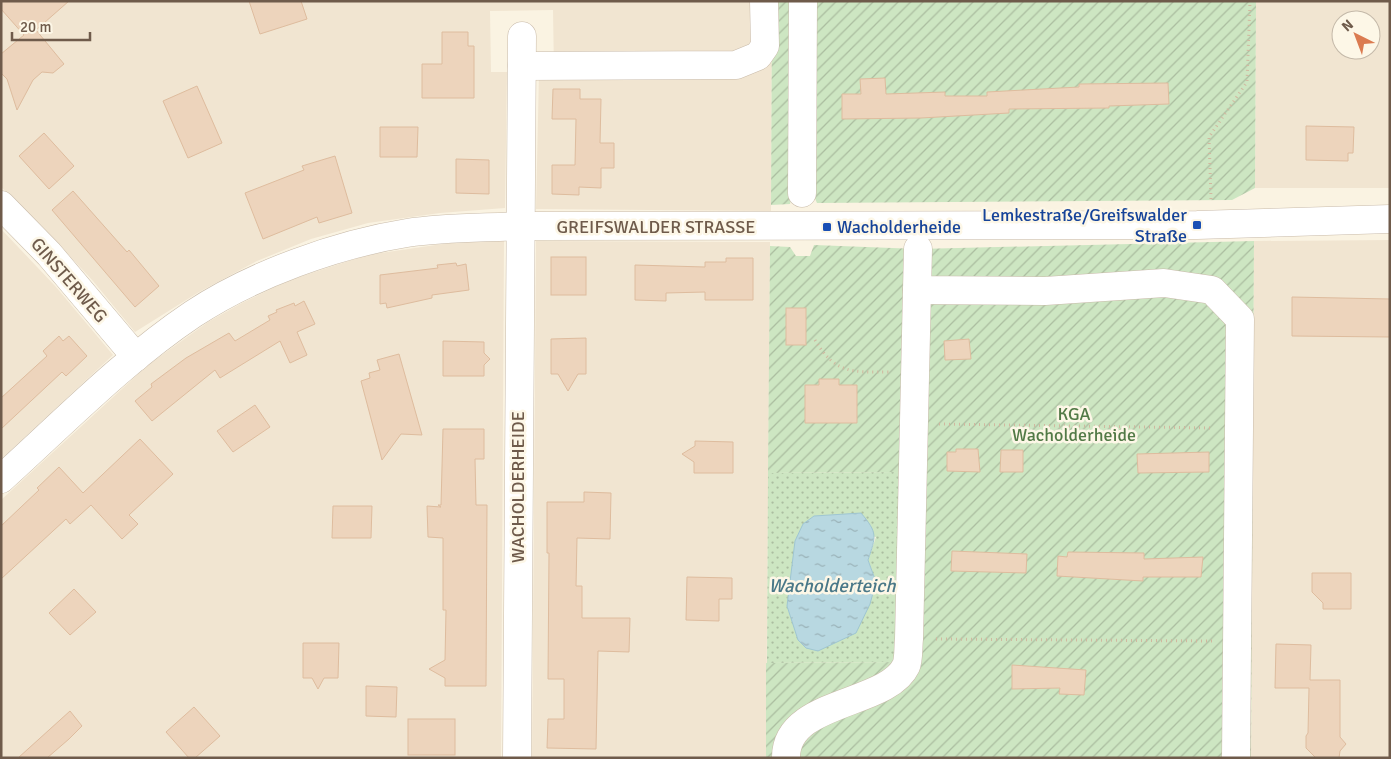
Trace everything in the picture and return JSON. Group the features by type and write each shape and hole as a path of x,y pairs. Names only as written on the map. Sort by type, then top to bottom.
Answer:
{"street":[{"path":"522,66 736,65 758,56 764,46 764,1"},
{"path":"802,193 803,1"},
{"name":"WACHOLDERHEIDE","path":"516,758 522,36"},
{"name":"GINSTERWEG","path":"1,205 49,254 136,357"},
{"name":"GREIFSWALDER STRASSE","path":"1,480 136,357 194,314 259,278 318,256 407,233 520,226 1187,225 1390,219"},
{"path":"786,758 786,748 798,728 813,716 892,682 906,666 909,639 918,249"},
{"path":"917,290 1045,291 1164,283 1212,290 1240,319 1236,758"}],"path":[{"path":"1211,200 1209,137 1246,82 1250,1"},
{"path":"815,340 824,355 837,367 865,372 915,372"},
{"path":"914,424 1239,428"},
{"path":"909,639 1237,642"}],"shaded area":[{"path":"1,1 772,1 771,211 536,209 539,73 554,72 553,10 490,11 491,72 507,72 505,208 440,213 368,223 311,239 257,261 199,292 135,332 93,281 39,223 1,187"},
{"path":"1256,1 1390,1 1390,188 1255,188"},
{"path":"1,229 56,287 113,355 1,459"},
{"path":"504,240 501,758 1,758 1,500 148,365 208,322 242,303 287,281 367,255 456,242"},
{"path":"1390,240 1390,758 1251,758 1254,241"},
{"path":"536,241 770,242 766,758 532,758"}],"green space":[{"path":"772,1 1256,1 1255,188 1232,200 817,203 813,194 792,195 790,204 771,205"},
{"name":"KGA Wacholderheide","path":"1254,241 1251,758 766,758 766,663 899,662 901,472 768,473 770,246 790,247 796,256 810,256 814,245 918,249"},
{"path":"902,472 899,662 767,663 768,473","holes":["803,524 876,537 868,560 876,582"]}],"water":[{"name":"Wacholderteich","path":"861,513 873,530 874,535 868,560 876,582 870,604 856,633 818,651 806,648 798,640 787,606 795,541 803,524 814,516"}],"building":[{"path":"1,1 69,1 36,30 64,64 53,73 42,72 33,80 17,110 7,79 1,73 1,54 24,35 1,9"},
{"path":"249,1 301,1 307,19 260,34"},
{"path":"442,32 468,32 468,46 474,46 474,98 422,98 422,64 442,64"},
{"path":"885,78 886,94 945,92 945,96 987,96 987,92 1079,87 1079,84 1168,83 1169,104 1109,106 1109,108 1009,109 1009,113 921,118 842,119 842,94 861,94 860,79"},
{"path":"197,86 222,143 188,158 163,101"},
{"path":"553,89 580,89 580,99 601,99 600,143 614,143 614,168 601,168 601,188 579,187 579,195 552,194 552,165 575,165 576,119 552,119"},
{"path":"1306,126 1354,127 1353,153 1348,153 1348,161 1306,160"},
{"path":"380,127 418,127 417,157 380,157"},
{"path":"44,133 74,166 49,189 19,156"},
{"path":"335,156 352,213 319,223 317,217 263,239 245,193 304,170 302,166"},
{"path":"456,159 489,160 489,194 456,193"},
{"path":"73,191 127,252 129,250 159,286 135,307 52,210"},
{"path":"551,257 586,257 586,295 551,295"},
{"path":"726,258 753,258 753,300 705,300 705,292 666,293 666,301 635,300 635,265 705,267 705,262 726,262"},
{"path":"456,263 457,266 466,264 469,290 432,295 432,298 387,308 386,303 380,304 380,275 438,268 437,265"},
{"path":"1292,297 1390,299 1390,337 1292,336"},
{"path":"304,301 315,324 297,332 307,355 290,363 280,341 220,378 215,370 152,421 135,401 152,387 151,384 186,358 229,333 235,341 270,320 268,316 277,312 276,310 294,303 295,306"},
{"path":"786,308 806,308 806,345 786,345"},
{"path":"59,336 63,341 69,336 87,356 66,376 62,372 1,429 1,398 47,356 43,351"},
{"path":"586,338 586,374 578,374 568,391 558,374 551,374 551,339"},
{"path":"969,339 971,359 945,360 944,341"},
{"path":"443,341 484,342 484,353 490,359 484,365 484,376 443,376"},
{"path":"399,354 422,435 401,434 382,460 361,381 370,378 369,373 380,370 377,360"},
{"path":"819,379 839,379 839,385 857,385 857,423 805,423 805,385 819,385"},
{"path":"255,405 270,427 233,452 217,431"},
{"path":"443,429 484,429 484,459 475,459 476,505 487,505 486,686 445,686 445,678 429,669 445,660 446,610 443,610 443,538 428,537 427,506 441,507 438,505 441,505"},
{"path":"140,439 173,474 129,515 138,524 122,539 91,505 70,524 66,519 1,579 1,526 39,490 37,488 59,467 83,493"},
{"path":"695,441 733,442 733,473 694,473 694,462 682,454 695,446"},
{"path":"956,449 978,449 980,472 947,471 947,452 956,452"},
{"path":"1001,450 1023,450 1023,472 1000,472"},
{"path":"1209,452 1209,472 1138,473 1137,454"},
{"path":"584,492 611,493 610,539 577,538 576,586 582,586 582,618 630,618 629,652 598,651 596,749 547,748 548,719 564,719 564,679 548,679 549,553 547,553 547,502 584,502"},
{"path":"333,506 372,506 371,538 332,538"},
{"path":"952,551 1027,554 1026,573 951,571"},
{"path":"1068,552 1144,553 1144,559 1203,557 1201,577 1143,577 1143,581 1057,576 1058,556 1067,557"},
{"path":"1312,573 1351,573 1351,609 1323,609 1323,603 1312,592"},
{"path":"687,577 732,578 732,599 719,599 719,621 686,620"},
{"path":"74,589 96,612 70,635 49,613"},
{"path":"303,643 339,643 338,678 324,678 318,689 312,678 303,678"},
{"path":"1276,644 1311,645 1310,680 1340,680 1340,737 1346,744 1340,751 1339,758 1316,758 1306,748 1309,688 1275,688"},
{"path":"1012,665 1086,670 1084,695 1059,694 1060,688 1012,689"},
{"path":"366,686 397,687 396,717 366,716"},
{"path":"194,707 220,736 195,758 189,758 166,732"},
{"path":"70,711 82,726 69,739 47,758 18,758"},
{"path":"408,719 455,719 455,755 408,755"}],"place":[{"name":"Lemkestraße/Greifswalder Straße","path":"1197,225"},
{"name":"Wacholderheide","path":"827,227"}]}
